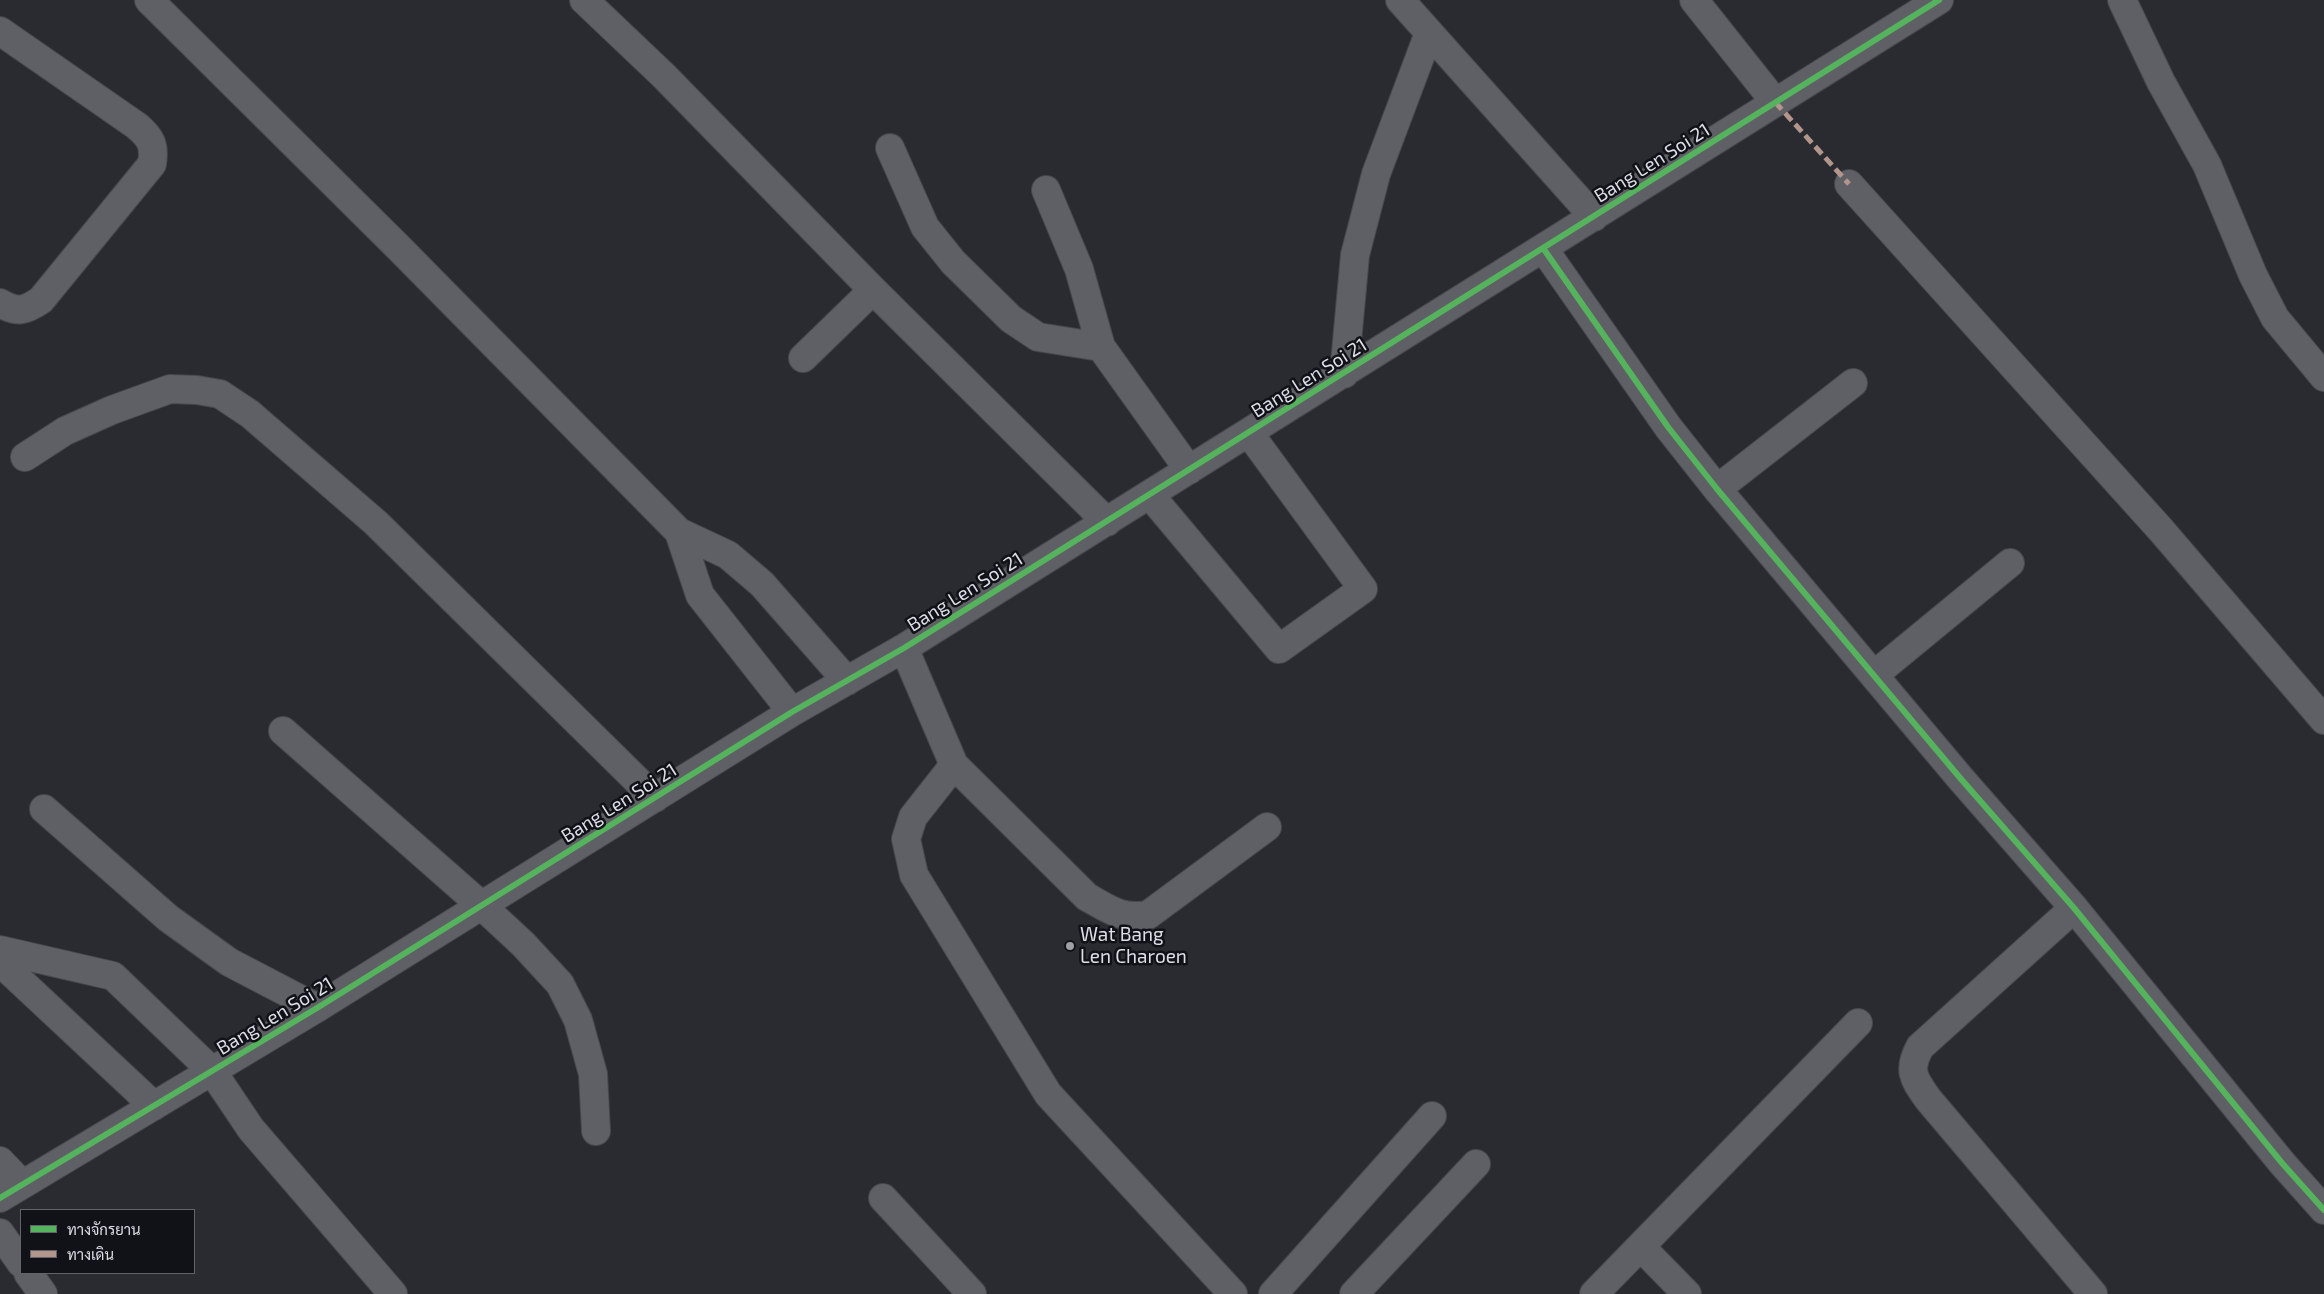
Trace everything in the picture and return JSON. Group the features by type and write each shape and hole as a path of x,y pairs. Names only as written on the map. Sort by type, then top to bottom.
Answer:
{"street":[{"path":"149,0 400,249 680,532 728,555 762,584 847,680"},
{"path":"584,0 664,76 873,290 1107,522"},
{"path":"1400,0 1594,217"},
{"path":"1694,0 1775,102"},
{"name":"Bang Len Soi 21","path":"11,1191 317,1008 792,712 904,648 1939,0"},
{"path":"2122,0 2161,82 2207,165 2253,275 2275,318 2324,377"},
{"path":"0,31 137,126 149,136 155,148 152,164 41,300 27,309 10,309 0,303"},
{"path":"1344,374 1355,255 1376,174 1429,33"},
{"path":"890,148 925,226 953,262 1011,319 1038,336 1101,348"},
{"path":"1848,184 2161,530 2324,720"},
{"path":"1046,190 1079,269 1101,348 1189,470"},
{"path":"1543,248 1668,427 1717,489 2074,908 2282,1163 2324,1210"},
{"path":"802,358 873,290"},
{"path":"1717,489 1853,383"},
{"path":"25,457 64,431 112,410 170,389 197,390 220,394 250,414 376,523 655,798"},
{"path":"1150,495 1279,649 1363,589 1249,433"},
{"path":"680,532 700,595 792,712"},
{"path":"1874,675 2010,563"},
{"path":"904,648 954,765 1087,897 1114,912 1130,918 1148,915 1267,827"},
{"path":"283,731 482,906 523,944 560,984 578,1020 592,1074 596,1131"},
{"path":"954,765 913,817 906,839 914,875 1048,1094 1233,1294"},
{"path":"44,809 168,918 229,962 317,1008"},
{"path":"2074,908 1920,1047 1913,1060 1913,1078 1928,1099 2093,1294"},
{"path":"0,950 113,976 212,1071 251,1129 393,1294"},
{"path":"0,962 154,1106"},
{"path":"1594,1294 1858,1023"},
{"path":"1273,1294 1432,1116"},
{"path":"0,1161 11,1191"},
{"path":"1354,1294 1476,1164"},
{"path":"883,1198 972,1294"},
{"path":"0,1233 20,1262"},
{"path":"1641,1247 1687,1294"},
{"path":"29,1274 43,1294"}],"marked path":[{"path":"1775,102 1849,184"}],"cycle path":[{"path":"0,1198 317,1008 792,712 904,648 1939,0"},
{"path":"1543,248 1668,427 1717,489 1961,779 2074,908 2282,1163 2324,1210"}],"place":[{"name":"Wat Bang Len Charoen","path":"1070,946"}]}
